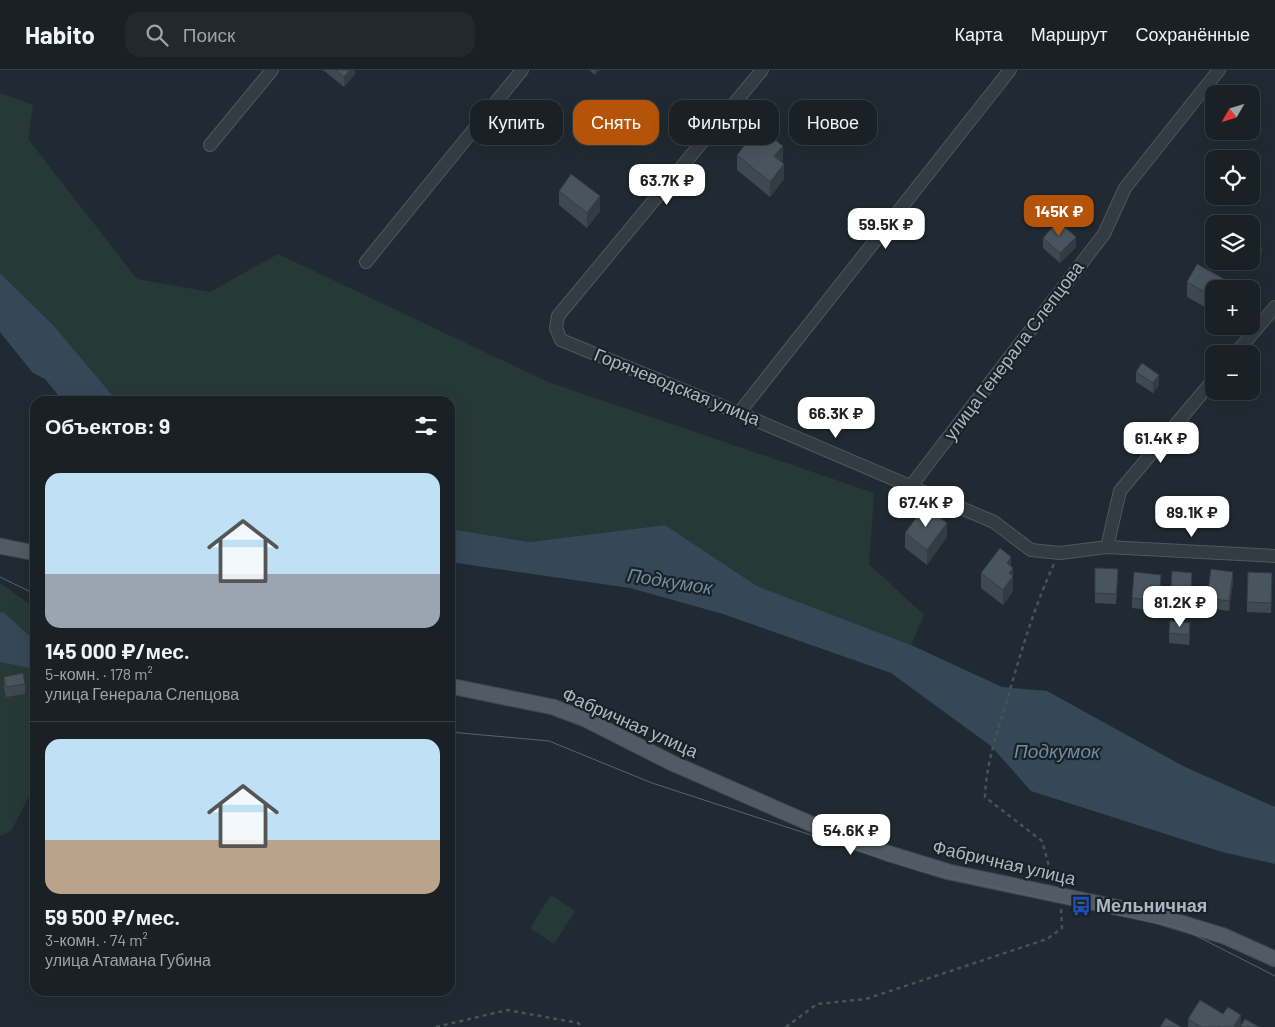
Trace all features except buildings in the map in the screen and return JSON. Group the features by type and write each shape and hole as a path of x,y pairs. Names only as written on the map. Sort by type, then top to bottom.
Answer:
{"main road":[{"path":"0,546 30,552"},
{"name":"Фабричная улица","path":"455,687 553,707 585,719 672,763 841,837 887,853 949,872 1158,916 1224,936 1275,959"}],"street":[{"path":"210,145 272,70"},
{"path":"366,262 522,70"},
{"name":"Горячеводская улица","path":"762,70 558,316 556,328 561,340 739,412 994,522 1031,550 1060,552 1107,548 1275,556"},
{"path":"739,412 1010,70"},
{"name":"улица Генерала Слепцова","path":"911,486 1104,234 1124,188 1219,70"},
{"path":"1243,345 1275,307"},
{"path":"1107,548 1120,491 1205,390"}],"path":[{"path":"786,1027 816,1004 866,999 1047,938 1062,928 1062,909 1042,841 984,797 986,771 1034,611 1060,552"},
{"path":"436,1027 508,1010 578,1023 583,1027"}],"shaded area":[{"path":"0,93 33,105 28,139 137,279 210,292 278,254 548,382 874,493 869,564 924,615 911,645 757,586 665,525 529,542 455,530 455,396 113,396 55,327 0,273"},
{"path":"0,583 30,604 30,795 11,831 0,836"},
{"path":"551,895 575,911 554,944 530,928"}],"water":[{"path":"0,273 55,327 113,396 59,396 45,379 33,373 0,332"},
{"name":"Подкумок","path":"665,525 757,586 911,645 1002,687 1047,691 1183,766 1275,807 1275,864 1222,852 1031,791 991,746 891,673 723,614 630,588 455,563 455,530 529,542"},
{"path":"3,612 30,636 30,668 0,662 0,613"}],"tram line":[{"path":"0,577 30,592"},
{"path":"455,732 549,741 652,783 921,871 1183,929 1275,976"}],"place":[{"name":"Мельничная","path":"1081,906"}]}
